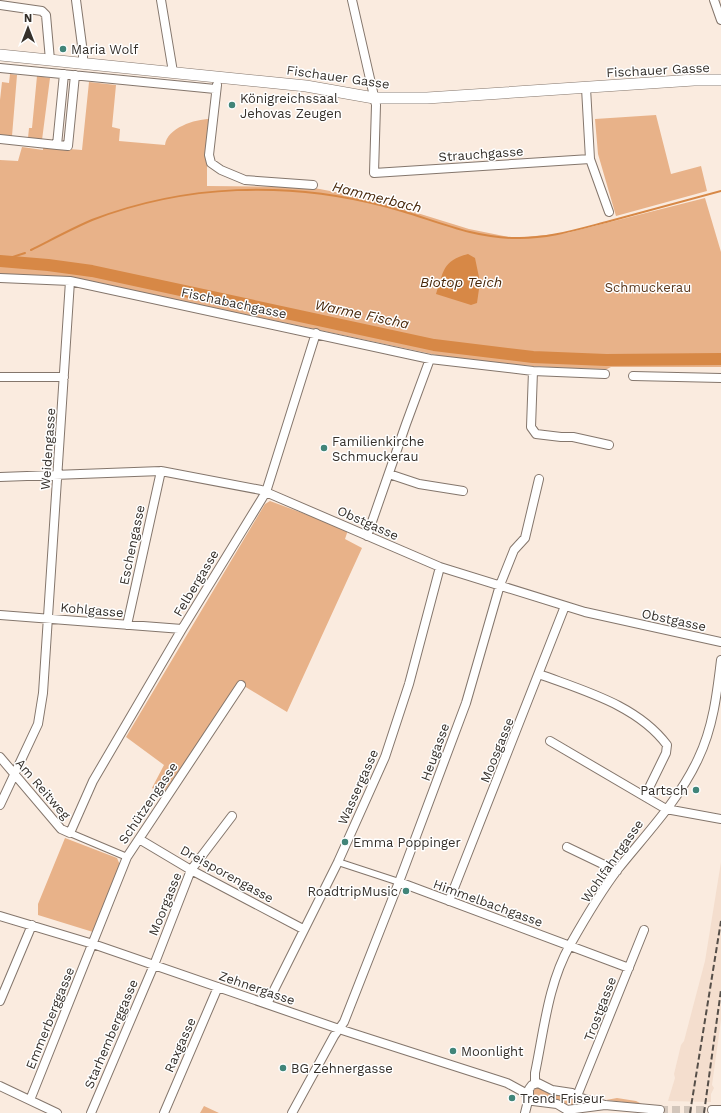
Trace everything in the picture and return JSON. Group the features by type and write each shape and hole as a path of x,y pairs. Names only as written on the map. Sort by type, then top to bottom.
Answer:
{"main road":[{"name":"Fischauer Gasse","path":"0,55 220,76 306,86 374,98 427,98 694,80 721,80"}],"street":[{"path":"76,0 83,63"},
{"path":"161,0 173,72"},
{"path":"352,0 374,98"},
{"path":"714,0 721,20"},
{"path":"0,5 42,11 46,15 50,60"},
{"path":"0,68 215,89"},
{"path":"57,145 64,74"},
{"path":"0,139 68,146 75,75"},
{"path":"220,76 215,89 210,155 211,163 221,170 245,180 313,185"},
{"path":"586,88 590,159 609,212"},
{"name":"Strauchgasse","path":"374,98 376,105 374,173 590,159"},
{"name":"Fischabachgasse","path":"0,278 70,280 430,359 533,371 605,374"},
{"name":"Weidengasse","path":"0,805 15,776 38,724 43,693 70,280"},
{"name":"Felbergasse","path":"70,833 92,781 182,629 266,492 316,333"},
{"path":"367,536 430,359"},
{"path":"533,371 531,427 536,434 561,438 573,437 609,445"},
{"path":"633,376 721,378"},
{"path":"0,377 64,377"},
{"name":"Obstgasse","path":"0,477 161,470 266,492 440,567 565,606 721,642"},
{"name":"Eschengasse","path":"127,625 161,470"},
{"path":"389,474 419,484 463,491"},
{"name":"Heugasse","path":"292,1113 344,1022 399,882 466,703 500,586 514,550 525,538 539,479"},
{"name":"Wassergasse","path":"267,1004 338,862 386,757 409,684 440,567"},
{"name":"Moosgasse","path":"449,901 565,606"},
{"name":"Kohlgasse","path":"0,615 182,629"},
{"name":"Wohlfahrtgasse","path":"526,1113 531,1098 529,1090 534,1084 553,986 570,946 617,871 684,784 704,746 715,708 721,660"},
{"path":"539,674 613,702 658,732 667,745 666,753 645,796"},
{"name":"Schützengasse","path":"93,944 127,857 241,685"},
{"path":"550,741 666,809 721,819"},
{"name":"Am Reitweg","path":"0,757 61,829 70,833"},
{"name":"Moorgasse","path":"154,965 191,870 232,816"},
{"path":"70,833 127,857"},
{"name":"Dreisporengasse","path":"139,839 191,870 304,929"},
{"path":"567,848 617,871"},
{"name":"Himmelbachgasse","path":"338,862 399,882 629,968"},
{"name":"Zehnergasse","path":"0,916 93,944 339,1029 507,1083 531,1098"},
{"path":"0,1001 32,925"},
{"name":"Trostgasse","path":"573,1110 644,930"},
{"name":"Emmerberggasse","path":"30,1100 93,944"},
{"name":"Starhemberggasse","path":"91,1113 154,965"},
{"name":"Raxgasse","path":"164,1113 218,987"},
{"name":"Zehnergasse","path":"507,1083 534,1084 578,1097"},
{"path":"0,1086 57,1113"},
{"path":"578,1097 605,1105 660,1110"},
{"path":"531,1098 557,1104 562,1110 591,1108 605,1105"},
{"path":"712,1110 721,1110"}],"shaded area":[{"path":"721,862 721,1020 712,1085 714,1088 711,1094 711,1102 668,1101 675,1078 674,1074 681,1045 684,1041 705,961"}],"green space":[{"path":"10,74 17,75 12,136 0,136 0,100 2,82 9,83"},
{"path":"37,76 50,78 42,140 28,138 29,128 32,128"},
{"name":"Schmuckerau","path":"89,82 116,85 112,127 120,129 119,141 165,145 167,139 176,129 190,123 210,119 207,152 207,186 309,187 372,199 469,229 514,238 567,233 705,198 721,252 721,367 611,367 607,369 567,368 506,364 446,357 74,278 0,274 0,160 18,161 22,147 43,150 43,147 82,150"},
{"path":"656,115 671,174 701,166 707,191 616,216 598,154 595,119"},
{"path":"270,501 348,530 345,539 362,548 287,712 239,683 163,794 152,788 164,765 126,737 265,504"},
{"path":"65,838 117,858 120,865 93,932 38,915 38,904"},
{"path":"537,1087 572,1097 575,1103 572,1106 568,1106 550,1099 535,1098 533,1091"},
{"path":"617,1098 636,1101 642,1104 606,1100"},
{"path":"204,1106 219,1113 200,1113"}],"water":[{"name":"Biotop Teich","path":"468,254 475,258 480,282 477,303 471,305 436,294 445,268 453,260"}],"waterway":[{"name":"Hammerbach","path":"31,250 92,220 127,208 163,199 200,193 237,190 274,190 348,198 384,206 481,235 527,238 563,233 721,191"},
{"name":"Hammerbach","path":"0,261 25,253"},
{"name":"Warme Fischa","path":"0,261 48,265 92,271 434,345 533,357 606,360 721,359"}],"tunnel":[{"path":"660,1110 712,1110"}],"railway":[{"path":"690,1113 721,921"},
{"path":"704,1113 721,990"}],"place":[{"name":"Maria Wolf","path":"63,49"},
{"name":"Königreichssaal Jehovas Zeugen","path":"232,105"},
{"name":"Familienkirche Schmuckerau","path":"324,448"},
{"name":"Partsch","path":"696,790"},
{"name":"Emma Poppinger","path":"345,842"},
{"name":"RoadtripMusic","path":"406,891"},
{"name":"Moonlight","path":"453,1051"},
{"name":"BG Zehnergasse","path":"283,1068"},
{"name":"Trend Friseur","path":"512,1098"}]}
